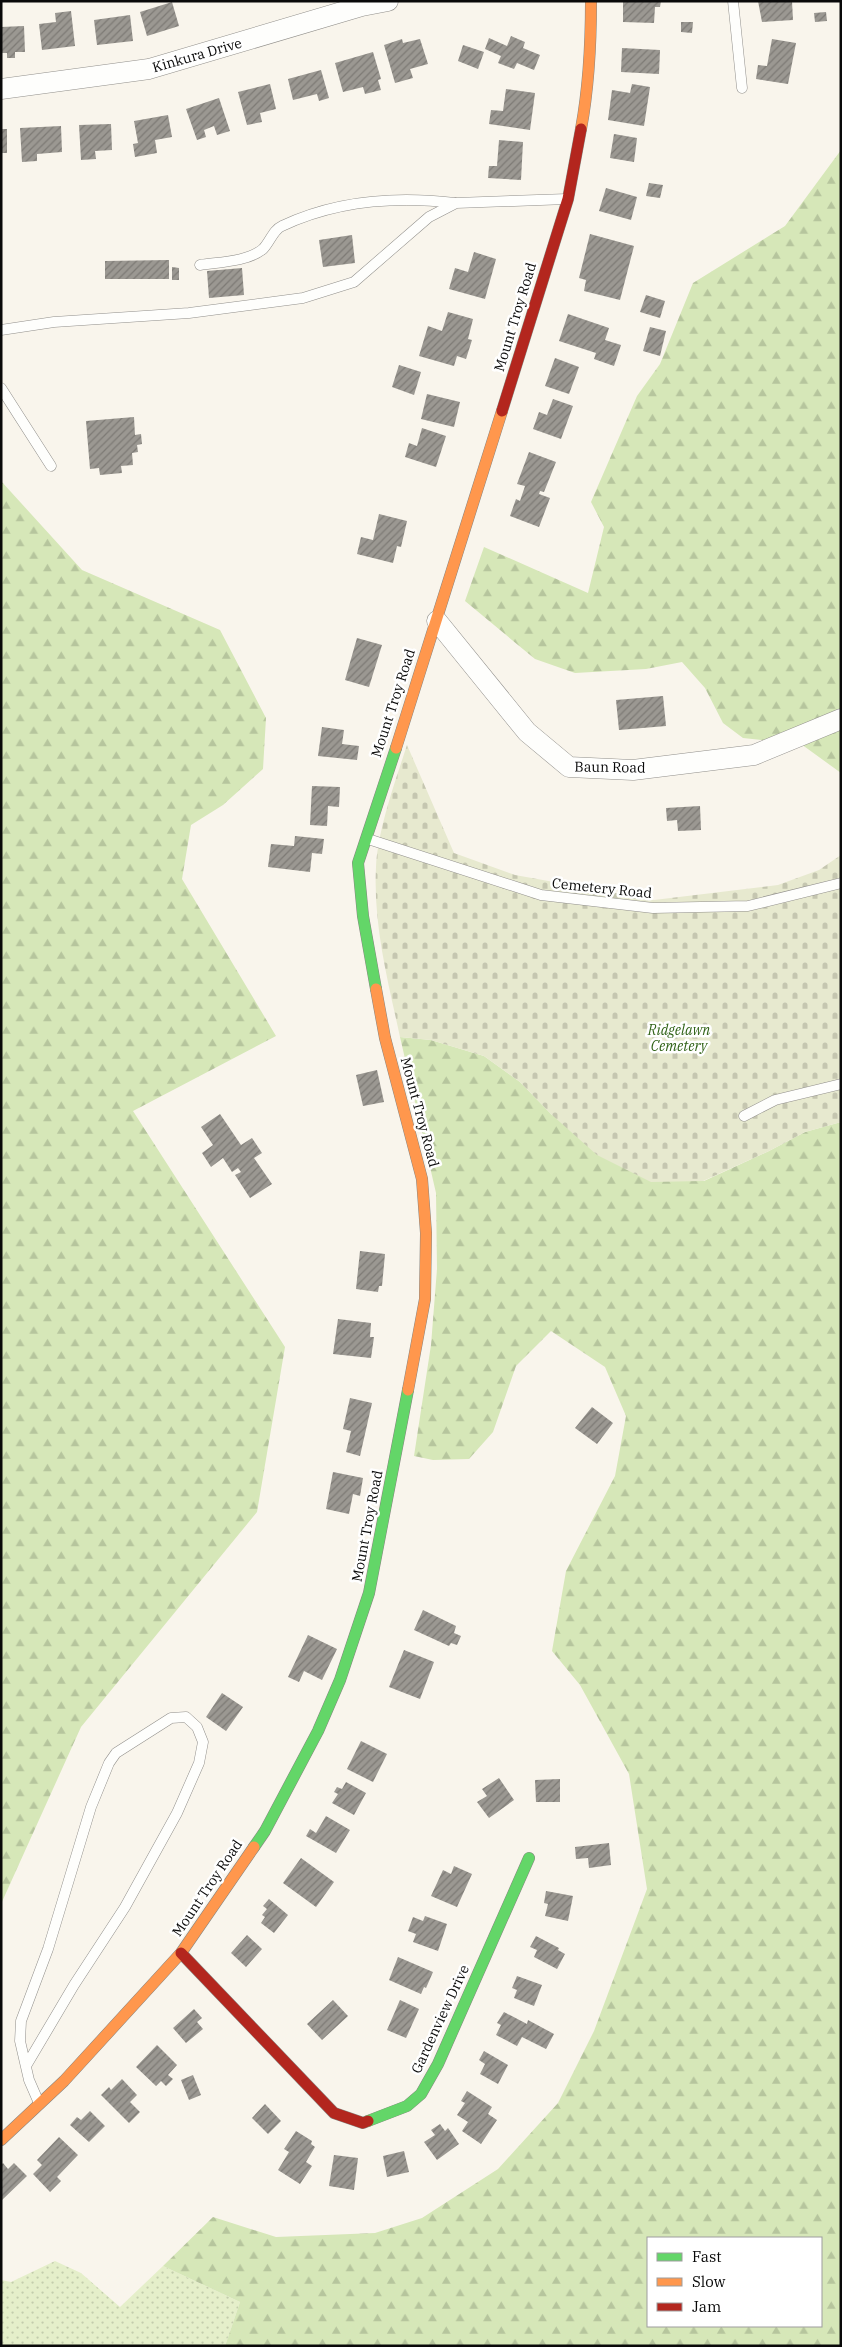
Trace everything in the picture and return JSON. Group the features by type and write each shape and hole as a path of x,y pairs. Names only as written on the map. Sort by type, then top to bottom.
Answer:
{"street":[{"name":"Kinkura Drive","path":"1,88 149,69 361,4 388,1"},
{"name":"Mount Troy Road","path":"1,2140 64,2081 181,1953 265,1831 318,1731 340,1680 369,1593 425,1299 426,1233 422,1179 385,1038 363,916 358,863 437,621 568,199 586,101 591,46 591,1"},
{"name":"Baun Road","path":"437,621 527,732 568,767 634,770 754,755 841,719"},
{"name":"Gardenview Drive","path":"181,1953 334,2113 363,2124 407,2106 421,2094 438,2064 529,1858"}],"lane":[{"path":"733,1 742,88"},
{"path":"200,264 242,258 262,250 280,226 333,207 362,202 419,199 456,203 568,199"},
{"path":"1,330 54,322 189,313 303,298 354,282 429,216 456,203"},
{"path":"1,388 51,466"},
{"name":"Cemetery Road","path":"367,839 541,895 653,908 748,906 841,883"},
{"path":"744,1116 776,1100 841,1084"},
{"path":"26,2066 74,1985 125,1907 177,1813 199,1763 203,1742 198,1727 186,1716 172,1718 116,1754 108,1763 91,1807 48,1948 21,2021 20,2042 28,2080 39,2104"}],"green space":[{"path":"841,150 841,773 801,744 743,738 723,723 705,688 682,662 646,669 575,673 535,659 465,601 484,547 588,593 604,527 591,502 637,396 660,364 693,283 785,226"},
{"path":"1,481 82,570 220,630 266,718 263,769 223,805 191,825 182,879 276,1036 133,1111 285,1347 257,1512 81,1727 1,1904"},
{"name":"Ridgelawn Cemetery","path":"407,745 454,853 515,875 654,900 778,885 819,870 841,855 841,1122 805,1132 769,1151 703,1181 651,1182 597,1155 552,1115 520,1082 484,1056 431,1040 400,1037 379,932 376,867 377,852 384,821"},
{"path":"400,1037 431,1040 484,1056 520,1082 552,1115 704,1181 805,1132 841,1122 841,2346 225,2346 240,2302 163,2266 213,2217 276,2237 375,2233 422,2218 498,2169 558,2103 594,2031 647,1889 629,1774 580,1685 552,1651 566,1571 615,1476 626,1416 605,1367 551,1331 516,1366 493,1432 469,1459 433,1460 414,1456 431,1345 437,1269 436,1193"},
{"path":"55,2261 81,2273 120,2307 163,2266 240,2302 225,2346 1,2346 1,2280 11,2282"}],"building":[{"path":"623,1 661,1 660,7 655,7 654,23 623,22"},
{"path":"758,1 792,1 793,20 762,22"},
{"path":"172,2 179,26 147,36 140,12"},
{"path":"71,11 75,46 42,50 39,24 56,22 55,13"},
{"path":"826,12 827,21 815,22 814,13"},
{"path":"130,15 133,41 97,45 94,20"},
{"path":"681,22 693,22 692,33 681,32"},
{"path":"24,26 25,52 15,52 15,58 7,58 7,53 1,53 1,27"},
{"path":"511,36 525,42 523,48 540,55 534,70 517,63 514,69 498,63 501,56 485,49 489,38 507,46"},
{"path":"402,39 403,43 420,39 428,64 410,69 413,78 395,83 384,45"},
{"path":"772,39 796,43 788,84 756,79 758,65 767,66"},
{"path":"463,45 484,52 478,69 458,61"},
{"path":"622,48 660,50 659,74 621,72"},
{"path":"373,52 381,79 378,80 381,90 365,94 363,87 343,92 335,63"},
{"path":"321,70 329,98 319,101 317,94 293,100 288,79"},
{"path":"270,84 276,109 260,113 262,122 247,125 238,92"},
{"path":"632,84 650,87 644,126 608,120 612,90 630,93"},
{"path":"506,89 535,93 530,130 489,124 491,110 503,111"},
{"path":"219,98 230,131 217,135 214,126 204,130 206,137 197,140 186,109"},
{"path":"168,115 172,137 155,140 157,153 135,157 133,144 138,143 134,121"},
{"path":"111,124 112,150 95,151 96,159 81,160 79,125"},
{"path":"61,126 62,152 37,154 37,161 22,162 20,128"},
{"path":"1,129 7,129 7,153 1,153"},
{"path":"614,134 637,138 634,162 610,158"},
{"path":"499,140 523,142 521,180 488,178 489,166 497,166"},
{"path":"649,183 663,185 660,198 646,196"},
{"path":"606,188 637,197 631,220 599,211"},
{"path":"590,234 634,246 620,300 584,291 586,280 579,278"},
{"path":"352,235 355,263 323,267 319,240"},
{"path":"474,252 496,259 485,299 449,289 455,268 468,272"},
{"path":"169,260 169,279 105,279 105,261"},
{"path":"172,267 179,268 179,280 172,280"},
{"path":"242,268 244,295 209,298 207,271"},
{"path":"646,295 665,301 660,318 640,312"},
{"path":"448,312 473,319 468,339 472,340 466,359 457,356 454,366 419,356 428,326 442,331"},
{"path":"568,314 609,328 605,340 621,345 614,366 594,359 596,353 559,341"},
{"path":"650,327 666,331 660,356 643,351"},
{"path":"555,358 579,367 569,394 545,386"},
{"path":"399,365 421,372 414,395 392,387"},
{"path":"427,394 460,402 454,427 421,419"},
{"path":"553,399 573,406 561,439 533,429 539,412 547,415"},
{"path":"134,417 135,435 141,434 142,444 137,445 138,452 132,453 133,465 121,466 122,473 100,475 99,468 90,469 86,421"},
{"path":"422,428 446,436 436,467 405,457 409,443 417,446"},
{"path":"529,452 556,462 544,492 540,491 539,494 550,498 539,527 510,516 516,499 520,501 525,486 517,484"},
{"path":"379,514 407,521 401,547 397,546 393,563 357,554 361,537 373,540"},
{"path":"357,638 382,645 369,687 345,680"},
{"path":"663,696 666,726 619,730 616,700"},
{"path":"322,727 344,730 342,744 359,746 357,760 318,756"},
{"path":"312,786 340,787 339,807 328,806 327,826 310,825"},
{"path":"700,806 701,830 678,831 677,820 667,821 666,808"},
{"path":"295,836 324,839 322,854 312,853 310,872 268,867 271,844 294,846"},
{"path":"377,1070 384,1102 363,1106 356,1075"},
{"path":"220,1114 241,1145 252,1138 262,1153 254,1158 272,1184 250,1198 235,1175 241,1172 238,1168 232,1172 223,1158 211,1167 202,1153 213,1145 201,1127"},
{"path":"360,1251 385,1254 382,1286 379,1286 378,1292 356,1289"},
{"path":"338,1319 371,1323 370,1337 374,1337 371,1358 333,1354"},
{"path":"350,1398 372,1403 360,1456 346,1452 351,1431 343,1429"},
{"path":"592,1407 613,1423 597,1444 575,1428"},
{"path":"333,1472 363,1478 360,1496 353,1494 349,1514 326,1509"},
{"path":"423,1610 456,1626 454,1633 461,1636 457,1645 451,1643 449,1646 414,1630"},
{"path":"308,1635 337,1649 322,1680 304,1671 299,1682 288,1677"},
{"path":"404,1650 434,1662 420,1699 389,1687"},
{"path":"222,1693 243,1707 226,1731 206,1717"},
{"path":"361,1741 387,1754 373,1782 347,1769"},
{"path":"499,1778 514,1800 489,1818 477,1802 487,1796 482,1789"},
{"path":"560,1779 560,1802 536,1802 535,1780"},
{"path":"346,1782 366,1793 354,1815 332,1803 338,1794 334,1792 337,1787 342,1789"},
{"path":"326,1816 350,1830 336,1853 306,1836 310,1829 316,1833"},
{"path":"609,1843 611,1865 589,1868 588,1858 576,1859 575,1847"},
{"path":"301,1858 334,1882 316,1907 283,1883"},
{"path":"454,1866 472,1874 457,1907 431,1896 443,1870 451,1874"},
{"path":"546,1891 573,1896 568,1921 545,1916 548,1904 544,1903"},
{"path":"269,1899 288,1915 274,1933 261,1923 265,1917 262,1915 267,1909 263,1906"},
{"path":"425,1916 447,1924 438,1951 413,1942 416,1934 408,1931 413,1917 423,1921"},
{"path":"247,1935 262,1949 246,1967 231,1953"},
{"path":"536,1936 559,1948 558,1950 565,1954 557,1969 534,1957 537,1950 530,1947"},
{"path":"398,1957 433,1972 426,1988 424,1987 421,1994 389,1980"},
{"path":"517,1976 542,1985 534,2006 514,1998 517,1990 512,1988"},
{"path":"333,2000 348,2016 322,2040 307,2024"},
{"path":"400,2000 419,2009 406,2038 387,2030"},
{"path":"194,2009 202,2018 197,2022 203,2029 186,2043 173,2028"},
{"path":"504,2012 527,2024 528,2020 554,2034 546,2049 522,2037 517,2046 496,2035 501,2025 497,2023"},
{"path":"157,2045 177,2065 168,2075 173,2079 166,2086 161,2081 156,2086 136,2067"},
{"path":"484,2051 508,2065 498,2084 480,2074 485,2064 479,2060"},
{"path":"193,2075 201,2095 189,2100 181,2080"},
{"path":"122,2079 137,2095 130,2102 140,2112 129,2123 101,2095 109,2087 111,2090"},
{"path":"467,2091 492,2107 488,2114 497,2120 481,2144 462,2131 468,2122 457,2115 465,2103 461,2101"},
{"path":"265,2104 281,2121 268,2134 252,2118"},
{"path":"90,2111 105,2126 89,2142 70,2125 77,2117 81,2120"},
{"path":"440,2124 445,2131 448,2128 459,2144 437,2160 424,2142 435,2135 431,2130"},
{"path":"296,2131 312,2141 311,2144 315,2147 306,2162 312,2166 300,2184 278,2170 289,2152 284,2149"},
{"path":"59,2137 78,2155 57,2177 61,2181 50,2192 33,2174 42,2165 37,2160"},
{"path":"404,2151 409,2172 387,2177 383,2156"},
{"path":"334,2155 358,2158 354,2190 329,2186"},
{"path":"3,2163 8,2169 14,2163 27,2176 1,2201 1,2165"}],"traffic: fast":[{"path":"376,989 363,916 358,863 396,748"},
{"path":"254,1847 265,1831 318,1731 340,1680 369,1593 408,1390"},
{"path":"368,2121 407,2106 421,2094 438,2064 529,1858"}],"traffic: slow":[{"path":"581,129 589,65 591,1"},
{"path":"396,748 502,411"},
{"path":"376,989 385,1038 422,1179 426,1233 425,1299 408,1390"},
{"path":"1,2140 64,2081 181,1953 254,1847"}],"traffic: jam":[{"path":"502,411 568,199 581,129"},
{"path":"181,1953 334,2113 363,2123 368,2121"}]}
